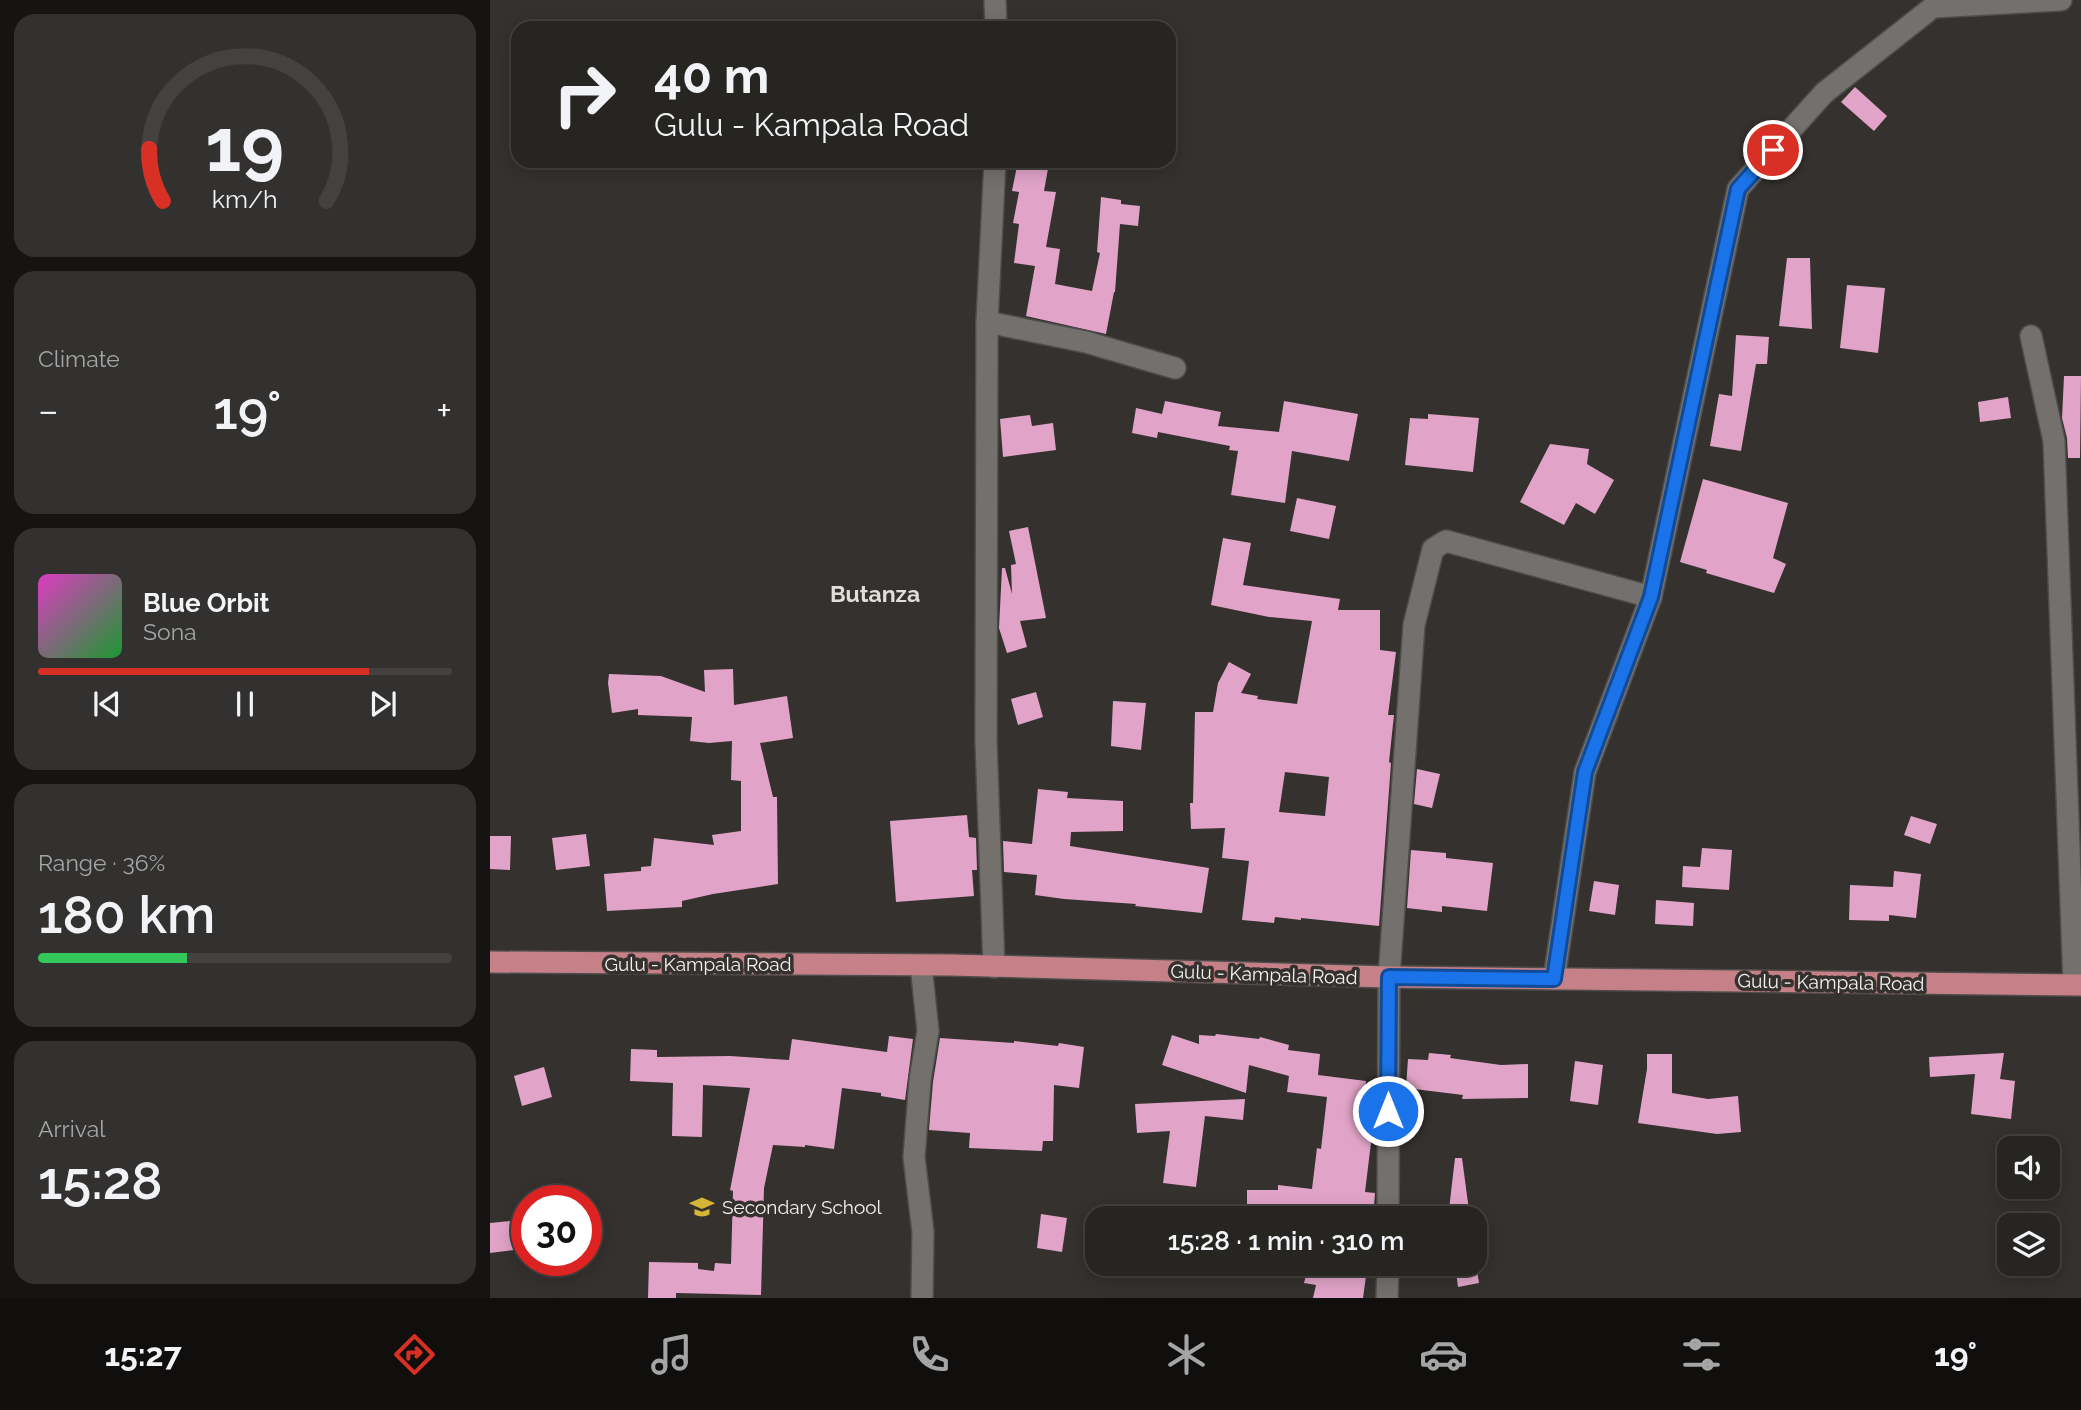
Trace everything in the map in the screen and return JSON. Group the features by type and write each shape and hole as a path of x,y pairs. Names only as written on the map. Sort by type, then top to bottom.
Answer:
{"main road":[{"name":"Gulu - Kampala Road","path":"490,962 921,965 1389,977 2078,985"}],"street":[{"path":"995,0 996,21"},
{"path":"1554,979 1585,772 1651,597 1738,189 1824,93 1932,4 2061,0"},
{"path":"994,967 986,741 987,322 995,168"},
{"path":"987,322 1086,342 1175,368"},
{"path":"2031,336 2054,441 2078,985"},
{"path":"1388,1206 1389,977 1415,625 1433,549 1446,541 1651,597"},
{"path":"921,965 928,1031 920,1080 914,1157 923,1232 922,1298"},
{"path":"1387,1298 1388,1276"}],"building":[{"path":"1855,87 1887,116 1874,131 1841,102"},
{"path":"1017,168 1048,168 1044,191 1056,192 1046,247 1060,249 1055,284 1092,291 1100,253 1097,252 1101,197 1121,200 1121,204 1140,206 1138,226 1120,224 1115,292 1106,334 1026,316 1035,266 1014,263 1019,224 1013,223 1019,192 1012,191"},
{"path":"1787,258 1810,258 1812,329 1779,326"},
{"path":"1847,285 1885,288 1878,353 1840,348"},
{"path":"1736,335 1769,337 1767,364 1756,364 1741,451 1710,446 1719,394 1732,396"},
{"path":"2064,376 2081,376 2080,458 2068,458 2062,418"},
{"path":"2008,397 2011,418 1980,422 1978,402"},
{"path":"1165,401 1221,412 1218,426 1279,432 1284,401 1358,414 1349,461 1292,451 1285,503 1231,495 1238,451 1229,450 1230,446 1158,432 1157,438 1132,433 1136,408 1162,414"},
{"path":"1428,414 1479,418 1473,472 1405,465 1410,418 1428,419"},
{"path":"1030,415 1032,426 1053,423 1056,450 1003,457 1000,419"},
{"path":"1550,444 1589,449 1587,464 1614,480 1595,514 1576,503 1564,525 1520,502"},
{"path":"1703,479 1788,503 1773,558 1786,564 1774,593 1706,573 1707,570 1680,562"},
{"path":"1297,498 1336,506 1329,539 1290,531"},
{"path":"1028,527 1046,618 1020,621 1027,647 1007,653 999,628 1002,568 1005,568 1012,594 1011,565 1016,564 1009,531"},
{"path":"1223,538 1251,543 1243,585 1340,599 1338,610 1380,610 1380,650 1396,652 1388,715 1394,715 1379,926 1301,918 1275,917 1274,923 1242,920 1249,861 1222,858 1225,828 1191,829 1195,712 1213,712 1218,683 1229,662 1251,674 1241,693 1258,696 1257,699 1297,704 1312,621 1269,617 1211,605","holes":["1285,772 1329,777 1325,816 1279,812"]},
{"path":"733,669 734,705 787,696 793,738 760,743 773,797 777,797 778,884 682,901 682,907 607,911 604,874 641,871 641,867 651,866 654,838 714,845 712,835 741,831 741,781 731,780 732,741 690,741 692,717 638,715 638,709 612,713 609,674 661,676 705,692 704,670"},
{"path":"1036,692 1043,717 1018,725 1011,699"},
{"path":"1113,701 1146,703 1141,750 1111,746"},
{"path":"1417,769 1440,774 1432,808 1414,804"},
{"path":"1038,789 1068,792 1067,798 1123,801 1123,831 1071,832 1070,846 1209,868 1202,913 1035,895 1037,875 1004,872 1003,841 1032,844"},
{"path":"967,815 969,837 976,838 977,870 972,870 974,896 896,902 890,821"},
{"path":"1911,816 1937,824 1930,844 1904,835"},
{"path":"586,834 590,866 556,870 552,838"},
{"path":"490,836 511,836 510,870 490,869"},
{"path":"1702,848 1732,850 1729,890 1682,887 1683,866 1700,867"},
{"path":"1411,850 1446,853 1446,858 1493,863 1487,911 1442,906 1442,912 1407,908"},
{"path":"1894,871 1921,874 1916,918 1889,915 1889,921 1849,920 1850,885 1893,887"},
{"path":"1594,881 1619,885 1615,915 1589,911"},
{"path":"1656,900 1694,903 1693,926 1655,924"},
{"path":"1172,1035 1199,1044 1199,1035 1260,1037 1289,1045 1288,1050 1320,1054 1318,1075 1366,1081 1363,1109 1375,1110 1365,1192 1375,1193 1374,1206 1247,1206 1247,1190 1278,1190 1278,1185 1312,1189 1317,1148 1321,1149 1327,1097 1287,1092 1289,1076 1249,1065 1246,1093 1162,1065"},
{"path":"889,1036 913,1039 905,1100 881,1096 881,1093 842,1088 834,1149 773,1145 764,1188 761,1295 676,1293 676,1298 648,1298 649,1262 698,1263 698,1269 714,1271 715,1263 731,1264 733,1191 730,1190 750,1088 703,1085 702,1137 672,1136 673,1083 630,1081 631,1049 657,1050 657,1057 730,1056 789,1060 792,1039 887,1052"},
{"path":"940,1038 1058,1046 1059,1043 1084,1047 1079,1088 1054,1085 1053,1141 1043,1141 1042,1151 969,1148 970,1133 929,1130"},
{"path":"1429,1053 1501,1065 1528,1064 1528,1098 1462,1099 1463,1095 1406,1088 1408,1059 1428,1060"},
{"path":"2004,1053 2000,1079 2015,1081 2011,1119 1971,1114 1975,1074 1930,1077 1929,1057"},
{"path":"1647,1054 1672,1054 1672,1093 1708,1099 1738,1096 1741,1132 1717,1134 1638,1123"},
{"path":"1575,1061 1603,1065 1598,1105 1570,1101"},
{"path":"544,1067 552,1097 522,1106 514,1076"},
{"path":"1245,1099 1243,1120 1205,1116 1196,1187 1163,1183 1170,1131 1137,1133 1135,1104"},
{"path":"1455,1158 1462,1158 1468,1206 1449,1206"},
{"path":"1041,1214 1067,1218 1062,1252 1037,1248"},
{"path":"511,1221 511,1250 490,1253 490,1223"},
{"path":"1306,1276 1366,1276 1363,1298 1313,1298 1316,1285 1304,1283"},
{"path":"1457,1276 1478,1276 1479,1283 1458,1287"}],"place":[{"name":"Secondary School","path":"702,1207"}],"district":[{"name":"Butanza","path":"875,593"}],"route":[{"path":"1388,1111 1389,977 1554,979 1585,772 1651,597 1738,189 1773,150"}]}
